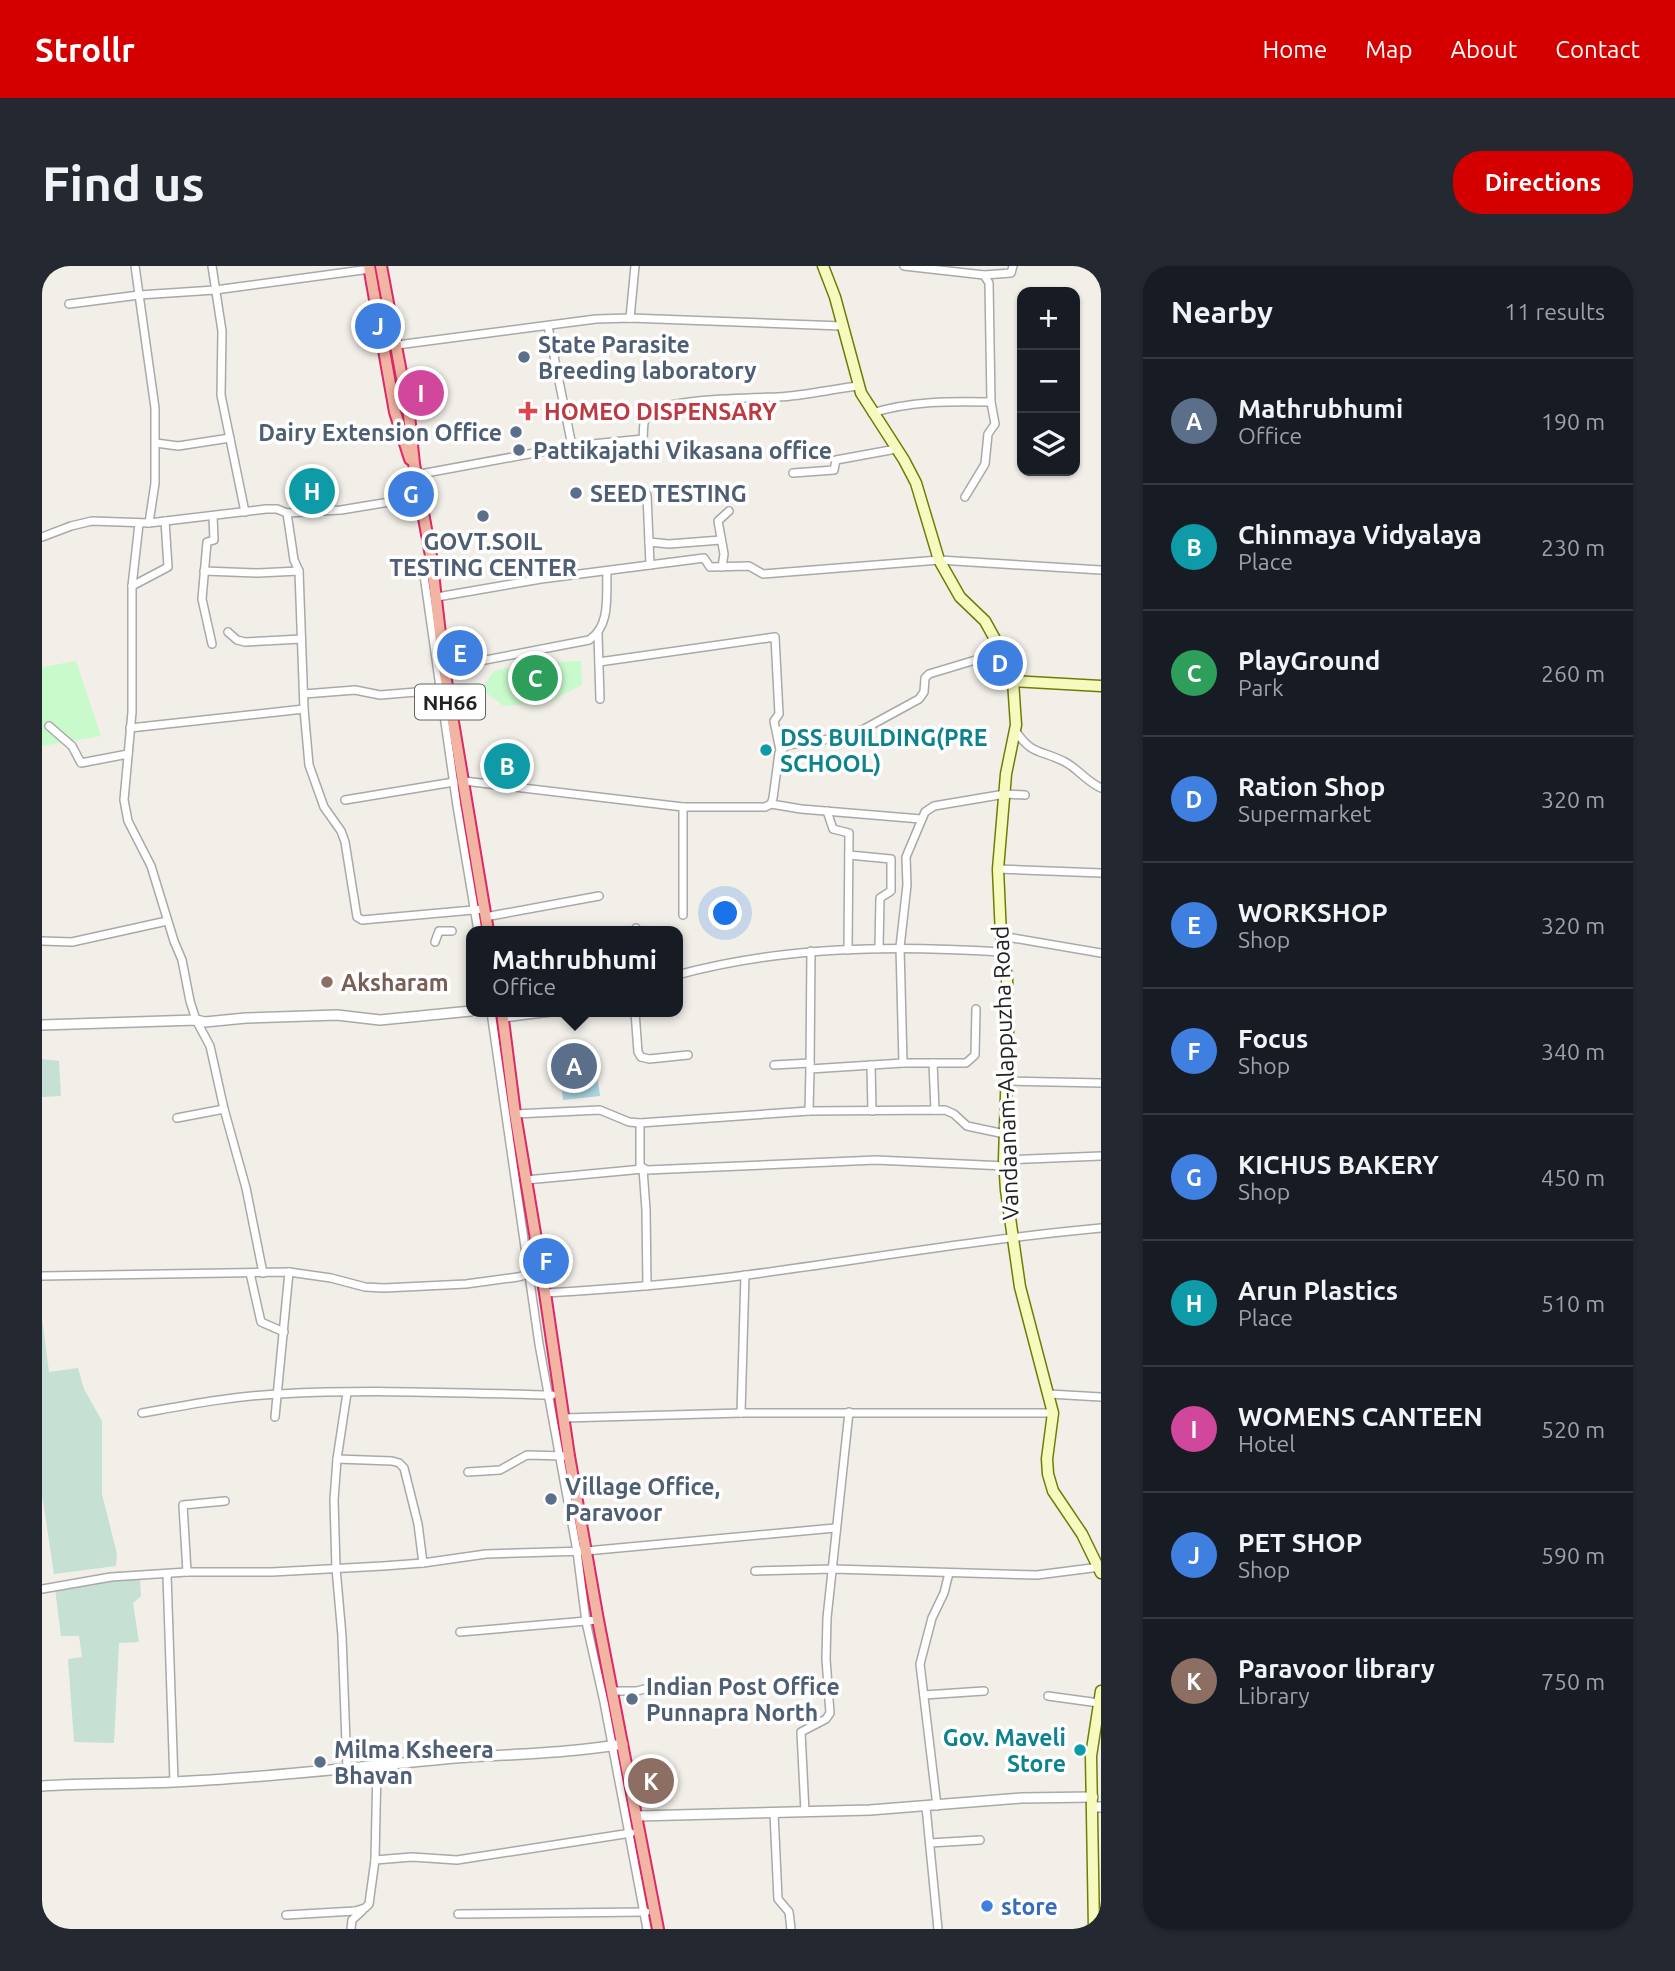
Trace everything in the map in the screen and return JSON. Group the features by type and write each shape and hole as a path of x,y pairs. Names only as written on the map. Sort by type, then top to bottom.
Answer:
{"highway":[{"name":"NH66","path":"373,267 397,345 409,415 415,473"},
{"name":"NH66","path":"373,267 396,412 415,473 431,556 459,781 481,912 486,926"},
{"path":"502,1017 526,1180 534,1272 545,1293 554,1395 564,1418 565,1455 581,1551 612,1691 618,1745 637,1816 634,1833 649,1912 658,1929"}],"main road":[{"name":"Vandaanam-Alappuzha Road","path":"823,266 858,386 916,483 939,561 960,597 985,621 1002,652 1013,681 1016,702 1015,730 1006,774 998,869 1002,952 1007,979 1005,1163 1011,1236 1020,1287 1049,1394 1052,1413 1047,1459 1053,1491 1082,1534 1100,1569"},
{"path":"1013,681 1101,686"},
{"path":"1094,1929 1096,1803 1091,1756 1101,1691"}],"street":[{"path":"135,266 155,408 155,483 149,523"},
{"path":"212,266 222,331 222,395 245,512"},
{"path":"630,318 635,266"},
{"path":"904,266 984,275 1011,273 1013,266"},
{"path":"69,304 139,295 215,290 373,267"},
{"path":"965,497 985,464 988,434 995,424 991,402 989,283 984,275"},
{"path":"397,345 596,319 842,326"},
{"path":"548,326 572,446"},
{"path":"415,473 572,446 643,439 644,422 650,412 672,404 779,397 858,386"},
{"path":"872,413 896,405 947,401 991,402"},
{"path":"156,443 178,446 230,438"},
{"path":"793,473 834,470 836,460 896,449"},
{"path":"646,495 650,565"},
{"path":"42,537 71,526 92,522 139,524 277,509 287,513 341,510 420,497"},
{"path":"722,567 724,554 718,522 729,511"},
{"path":"287,513 294,560 299,571 300,639 309,765 324,807 341,831 345,842 359,919 481,912 599,896"},
{"path":"212,643 202,599 207,542 214,540 213,516"},
{"path":"132,586 168,567 165,522"},
{"path":"139,524 132,586 130,727 125,810 151,866 182,960 196,1020 210,1046 246,1188 263,1273"},
{"path":"649,542 669,544 721,540"},
{"path":"431,556 425,575 441,690 459,781"},
{"path":"436,597 541,579 704,558 710,568 749,566 763,574 939,561 1101,570"},
{"path":"204,571 299,571"},
{"path":"444,668 589,640 604,626 607,571"},
{"path":"228,632 237,640 245,642 300,639"},
{"path":"598,634 600,699"},
{"path":"599,662 775,637 779,714 775,721 780,750 771,804"},
{"path":"780,750 787,744 837,738 864,729 919,699 924,692 926,676 1002,652"},
{"path":"304,694 355,690 380,695 441,690"},
{"path":"130,727 304,709"},
{"path":"49,726 72,746 81,763 128,754"},
{"path":"1015,730 1026,747 1068,763 1087,781 1101,788"},
{"path":"345,800 459,781 683,807 765,807 771,804 921,819"},
{"path":"903,1063 900,947 907,884 906,857 921,819 925,812 934,806 1005,794 1025,795"},
{"path":"683,807 683,915"},
{"path":"827,811 833,829 849,833 848,950"},
{"path":"849,855 891,859 891,891 880,898 879,948"},
{"path":"998,869 1101,873"},
{"path":"479,926 481,912"},
{"path":"42,941 72,942 167,920"},
{"path":"435,942 439,931 453,931"},
{"path":"1001,936 1101,953"},
{"path":"683,974 748,958 811,951 900,947 1002,952"},
{"path":"809,1111 811,951"},
{"path":"774,1065 966,1063 975,1055 976,1009"},
{"path":"42,1025 196,1020 205,1022 246,1017 337,1015 380,1020 466,1011"},
{"path":"468,1472 500,1470 527,1455 565,1455 492,1017"},
{"path":"635,1017 638,1052 641,1057 649,1059 688,1055"},
{"path":"933,1063 935,1110"},
{"path":"871,1065 872,1111"},
{"path":"1007,1081 1101,1083"},
{"path":"177,1118 224,1109"},
{"path":"515,1114 600,1110 628,1122 639,1123 809,1111 935,1110 949,1111 962,1123 973,1128 1005,1134"},
{"path":"639,1123 640,1166 643,1169 646,1210 647,1286"},
{"path":"526,1180 643,1169 876,1160 1005,1163 1101,1156"},
{"path":"545,1293 647,1286 745,1275 1011,1236 1101,1228"},
{"path":"42,1276 289,1272 331,1278 365,1287 384,1288 466,1284 534,1272"},
{"path":"275,1417 289,1272"},
{"path":"250,1273 261,1322 284,1332"},
{"path":"741,1413 745,1275"},
{"path":"347,1393 334,1500 347,1769"},
{"path":"142,1413 219,1400 278,1394 554,1395"},
{"path":"1049,1394 1101,1397"},
{"path":"805,1812 800,1737 805,1729 827,1719 830,1713 826,1659 835,1528 849,1412"},
{"path":"564,1418 741,1413 1052,1413"},
{"path":"337,1459 392,1461 404,1468 418,1524 423,1563"},
{"path":"187,1572 183,1505 225,1502"},
{"path":"42,1588 111,1577 187,1572 272,1572 423,1563 496,1553 581,1551 835,1528"},
{"path":"375,1860 412,1857 457,1860 634,1833 618,1745 586,1622 581,1551"},
{"path":"755,1572 833,1569 1051,1575 1100,1569"},
{"path":"937,1806 920,1664 932,1618 944,1593 949,1573"},
{"path":"167,1575 174,1782"},
{"path":"460,1632 598,1620"},
{"path":"612,1691 637,1691 652,1687 694,1689"},
{"path":"924,1695 984,1691"},
{"path":"1048,1696 1099,1703"},
{"path":"42,1786 88,1782 174,1782 618,1745"},
{"path":"351,1929 352,1920 371,1898 375,1860 377,1766"},
{"path":"637,1816 926,1807 1021,1798 1096,1803"},
{"path":"926,1807 938,1929"},
{"path":"774,1813 778,1899 789,1912 791,1929"},
{"path":"930,1843 980,1840"},
{"path":"286,1915 355,1911 365,1908"},
{"path":"458,1914 649,1912 648,1929"}],"green space":[{"path":"76,661 101,736 42,746 42,667"},
{"path":"581,661 582,685 547,703 504,706 481,689 494,671 530,663"},
{"path":"42,1059 59,1061 61,1096 42,1097"},
{"path":"42,1319 49,1372 78,1368 84,1389 102,1421 102,1494 117,1554 116,1566 54,1574 42,1495"},
{"path":"140,1579 141,1596 133,1603 139,1642 119,1643 114,1743 74,1742 68,1659 82,1657 79,1636 61,1636 55,1589 102,1581"}],"water":[{"path":"594,1052 600,1096 563,1100 561,1082 554,1083 553,1072 560,1071 558,1056"}],"place":[{"name":"PET SHOP","path":"378,326"},
{"name":"State Parasite Breeding laboratory","path":"524,357"},
{"name":"WOMENS CANTEEN","path":"421,393"},
{"name":"HOMEO DISPENSARY","path":"528,411"},
{"name":"Dairy Extension Office","path":"516,432"},
{"name":"Pattikajathi Vikasana office","path":"519,450"},
{"name":"Arun Plastics","path":"312,491"},
{"name":"SEED TESTING","path":"576,493"},
{"name":"KICHUS BAKERY","path":"411,494"},
{"name":"GOVT.SOIL TESTING CENTER","path":"483,516"},
{"name":"WORKSHOP","path":"460,653"},
{"name":"Ration Shop","path":"1000,663"},
{"name":"PlayGround","path":"535,678"},
{"name":"DSS BUILDING(PRE SCHOOL)","path":"766,750"},
{"name":"Chinmaya Vidyalaya","path":"507,766"},
{"name":"Aksharam","path":"327,982"},
{"name":"Mathrubhumi","path":"574,1066"},
{"name":"Focus","path":"546,1261"},
{"name":"Village Office, Paravoor","path":"551,1499"},
{"name":"Indian Post Office Punnapra North","path":"632,1699"},
{"name":"Gov. Maveli Store","path":"1080,1750"},
{"name":"Milma Ksheera Bhavan","path":"320,1762"},
{"name":"Paravoor library","path":"651,1781"},
{"name":"store","path":"987,1906"}]}
